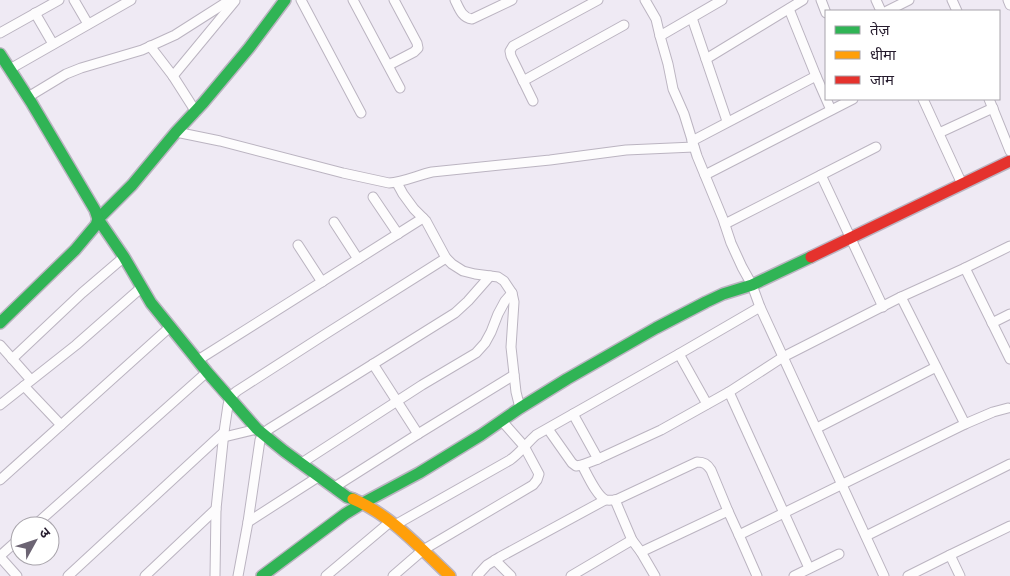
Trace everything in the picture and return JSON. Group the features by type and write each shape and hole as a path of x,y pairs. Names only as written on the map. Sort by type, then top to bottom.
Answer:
{"street":[{"path":"0,33 59,0"},
{"path":"74,0 88,24"},
{"path":"10,69 130,0"},
{"path":"28,97 66,74 80,68 142,50 175,35 230,0"},
{"path":"173,76 235,0"},
{"path":"0,323 74,250 96,226 98,219 132,186 249,48 285,0"},
{"path":"300,0 361,113"},
{"path":"354,0 400,88"},
{"path":"389,66 418,48 394,0"},
{"path":"455,0 463,15 472,19 512,0"},
{"path":"533,101 511,56 510,50 513,46 598,0"},
{"path":"646,0 656,19 673,89 734,251 752,285 760,307 884,576"},
{"path":"660,36 722,0"},
{"path":"706,59 803,0"},
{"path":"889,10 909,0"},
{"path":"1008,0 1010,5"},
{"path":"788,8 825,96"},
{"path":"35,13 53,44"},
{"path":"692,18 727,122"},
{"path":"523,81 624,25"},
{"path":"150,46 173,76 196,112"},
{"path":"0,54 28,97 95,210 98,219 124,257 151,303 207,372 260,432 333,488 347,497 367,505 392,523 450,576"},
{"path":"176,132 389,183 432,172 693,144 727,122 816,76"},
{"path":"827,100 831,110"},
{"path":"705,175 851,100"},
{"path":"923,100 962,184"},
{"path":"989,100 1010,151"},
{"path":"939,133 993,108"},
{"path":"725,224 876,147"},
{"path":"262,576 363,503 404,482 481,436 520,408 567,379 656,328 722,294 752,285 779,273 1010,161"},
{"path":"820,175 883,307"},
{"path":"397,182 426,222 446,258 452,264 463,271 498,277 504,281 512,293 514,302 511,346 516,392 520,408"},
{"path":"373,197 398,234"},
{"path":"198,360 423,218"},
{"path":"334,222 358,259"},
{"path":"298,245 322,282"},
{"path":"548,428 576,466 598,459 661,430 729,392 783,357 1010,246"},
{"path":"12,359 82,293 124,257"},
{"path":"215,576 216,509 230,397 446,258"},
{"path":"965,268 1010,359"},
{"path":"68,576 224,434 260,432 269,429 455,313 490,276"},
{"path":"0,405 142,288"},
{"path":"300,464 476,353 485,343 505,301 512,293"},
{"path":"902,298 965,424"},
{"path":"326,576 392,523 510,460 536,435 760,307"},
{"path":"992,323 1010,314"},
{"path":"0,480 170,327"},
{"path":"0,345 61,426"},
{"path":"680,354 707,404"},
{"path":"373,364 418,434"},
{"path":"817,428 936,367"},
{"path":"45,516 207,372"},
{"path":"333,488 514,375"},
{"path":"729,392 810,568"},
{"path":"739,535 965,424 993,412 1009,409"},
{"path":"573,414 598,459"},
{"path":"393,576 423,550 533,485 537,480 539,474 524,446 502,421"},
{"path":"238,576 248,522 260,432"},
{"path":"477,576 487,565 495,560 605,500 615,500 697,462 707,464 711,470 757,576"},
{"path":"866,536 1010,464"},
{"path":"582,465 599,496 605,500"},
{"path":"248,522 318,477"},
{"path":"615,500 632,540 641,552 652,575"},
{"path":"145,576 216,509"},
{"path":"641,552 728,512"},
{"path":"908,576 1010,526"},
{"path":"570,576 632,540"},
{"path":"10,547 0,556 17,576"},
{"path":"794,576 839,554"},
{"path":"950,555 960,576"},
{"path":"495,560 511,576"}],"traffic: fast":[{"path":"285,0 249,48 203,103 132,185 98,219 124,257 151,303 207,372 257,429 347,497 353,499"},
{"path":"0,54 31,102 95,210 98,219 96,225 75,250 0,323"},
{"path":"262,576 345,514 419,473 567,379 706,302 723,294 752,285 811,257"}],"traffic: slow":[{"path":"353,499 392,523 450,576"}],"traffic: jam":[{"path":"811,257 1010,161"}]}
